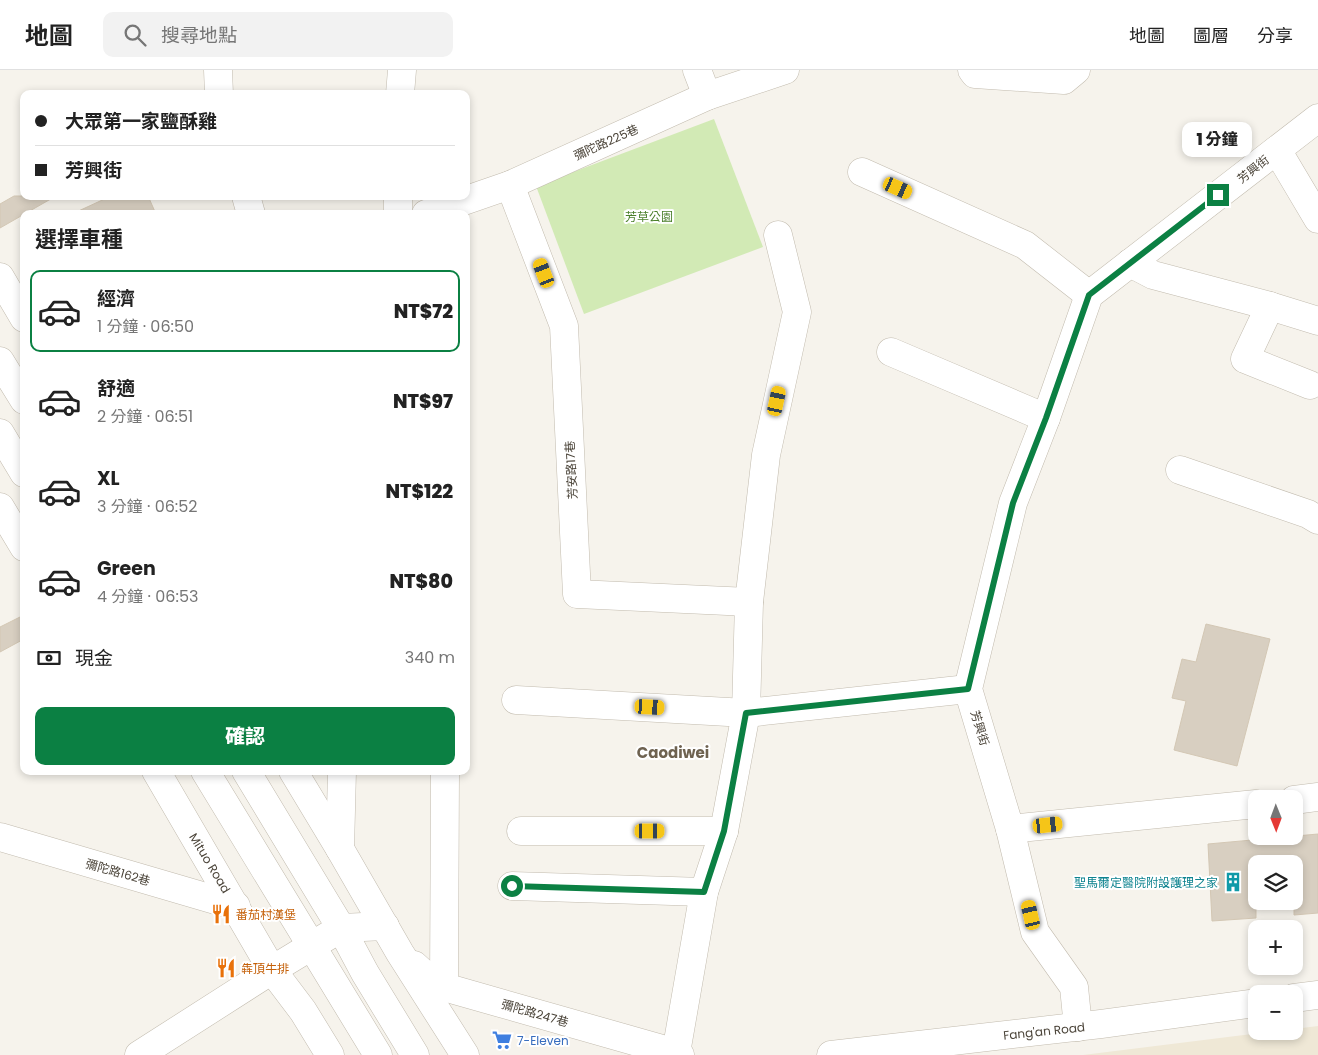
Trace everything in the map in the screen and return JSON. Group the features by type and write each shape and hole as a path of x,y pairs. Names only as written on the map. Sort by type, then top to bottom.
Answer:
{"street":[{"path":"400,90 402,70"},
{"path":"697,70 707,96"},
{"name":"彌陀路225巷","path":"470,199 510,185 707,96 785,70"},
{"path":"972,70 975,74 1064,80 1076,70"},
{"name":"芳興街","path":"1089,295 1318,118"},
{"path":"1277,150 1318,219"},
{"path":"516,700 746,713 968,689 1013,503 1046,418 1089,295 1025,245 862,172"},
{"name":"芳安路17巷","path":"510,185 564,326 577,594 749,602"},
{"name":"彌陀路225巷","path":"438,210 467,200"},
{"path":"678,1054 704,892 724,831 746,713 749,602 766,455 797,312 778,234"},
{"path":"1130,263 1153,275 1270,306 1318,321"},
{"path":"0,277 20,311"},
{"path":"1270,306 1245,359 1310,385"},
{"path":"891,352 1046,418"},
{"path":"0,361 20,394"},
{"path":"0,432 20,466"},
{"path":"1180,470 1308,514 1318,520"},
{"name":"芳興街","path":"968,689 1010,829 1035,932 1074,987 1078,1026"},
{"name":"Mituo Road","path":"158,775 272,970 303,1010 330,1055"},
{"path":"207,775 378,1055"},
{"path":"248,775 340,928 365,974 415,1055"},
{"path":"295,775 400,952 465,1055"},
{"path":"340,849 342,775"},
{"path":"444,987 445,775"},
{"path":"1303,799 1318,797"},
{"path":"1010,829 1248,805"},
{"path":"521,831 724,831"},
{"name":"彌陀路162巷","path":"0,837 236,906"},
{"path":"512,886 704,892"},
{"path":"139,1055 340,928 385,926"},
{"name":"彌陀路247巷","path":"400,952 434,983 444,987 678,1054"},
{"path":"1303,997 1318,995"},
{"name":"Fang'an Road","path":"831,1055 1248,1004"}],"shaded area":[{"path":"1318,1026 1318,1055 1083,1055 1248,1035 1248,1040 1303,1040 1303,1028"}],"green space":[{"name":"芳草公園","path":"714,119 763,247 584,314 536,186"}],"building":[{"path":"14,196 20,196 20,200 49,200 32,210 20,210 20,217 0,228 0,204"},
{"path":"102,200 150,200 154,210 81,210"},
{"path":"20,617 20,641 0,652 0,627"},
{"path":"1206,624 1270,639 1237,766 1174,750 1186,701 1172,698 1182,659 1196,662"},
{"name":"聖馬爾定醫院附設護理之家","path":"1318,834 1318,913 1294,915 1294,910 1303,910 1303,855 1248,855 1248,910 1256,910 1256,918 1212,921 1208,844 1248,840 1248,845 1303,845 1303,835"}],"place":[{"name":"聖馬爾定醫院附設護理之家","path":"1233,882"},
{"name":"番茄村漢堡","path":"221,914"},
{"name":"犇頂牛排","path":"226,968"},
{"name":"7-Eleven","path":"502,1040"}],"district":[{"name":"Caodiwei","path":"673,752"}],"route":[{"path":"512,886 704,892 724,831 746,713 968,689 1013,503 1046,418 1089,295 1218,195"}]}
